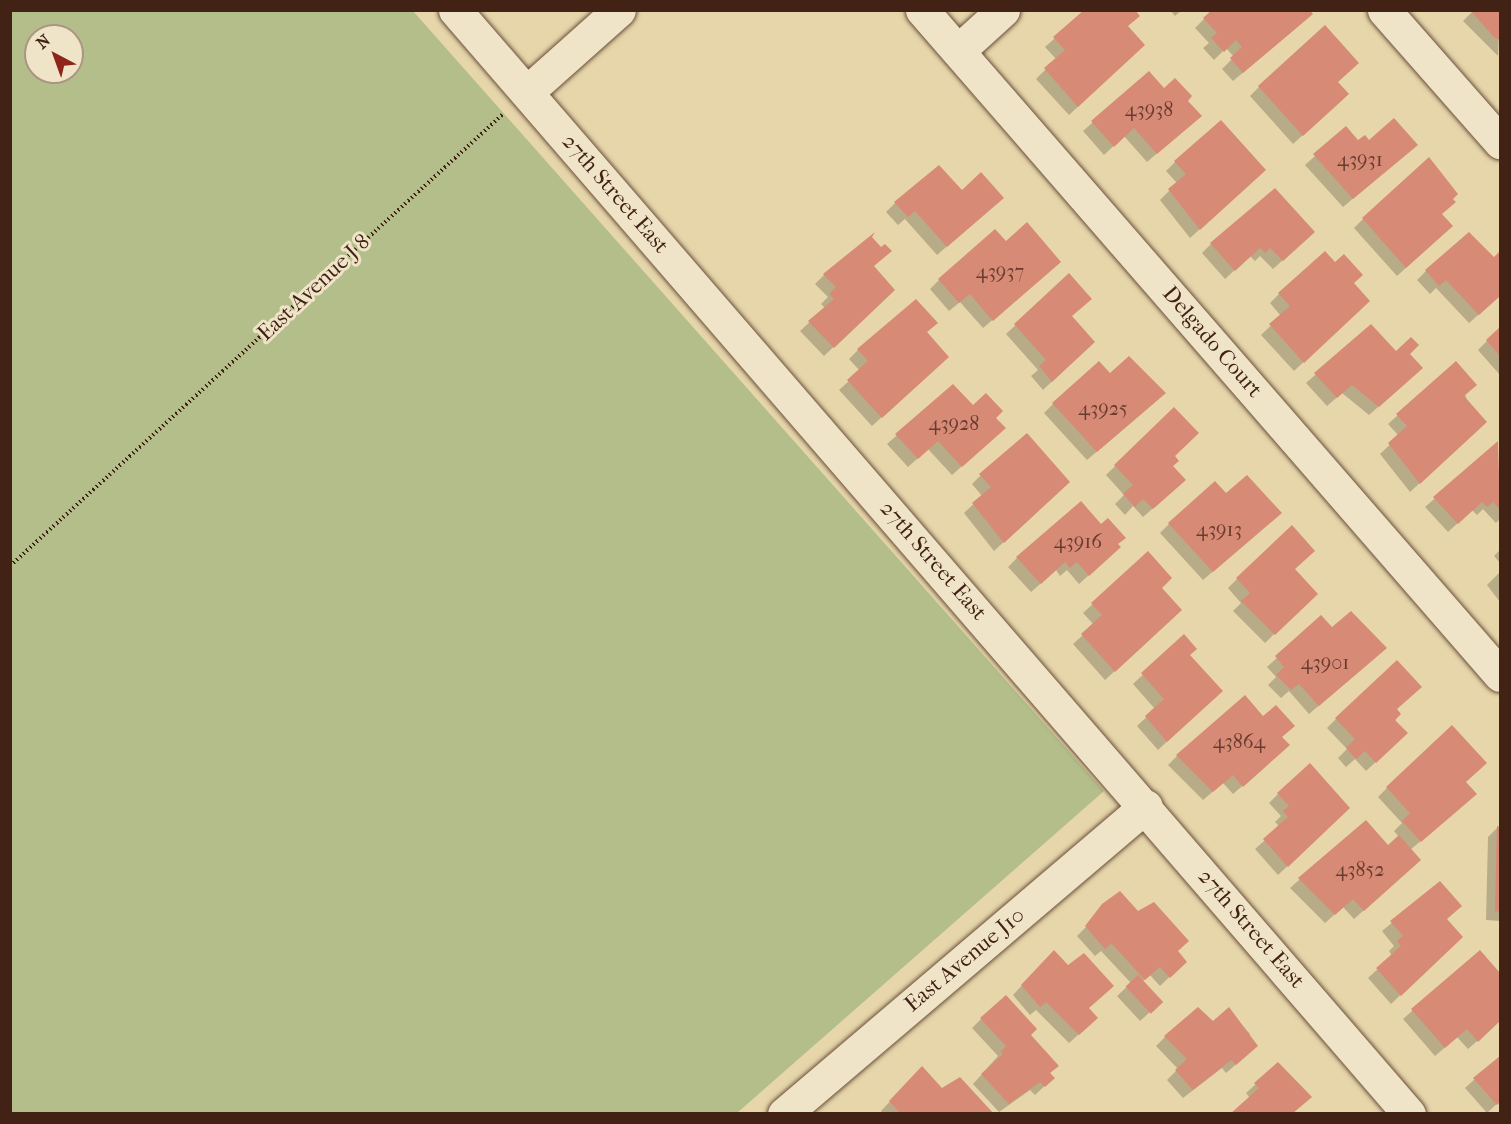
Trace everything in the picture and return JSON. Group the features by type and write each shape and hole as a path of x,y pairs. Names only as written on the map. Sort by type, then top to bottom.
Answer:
{"street":[{"name":"27th Street East","path":"455,10 1146,806 1409,1113"},
{"path":"527,92 619,10"},
{"name":"Delgado Court","path":"922,10 1500,675"},
{"path":"958,51 1003,10"},
{"path":"1384,10 1500,142"},
{"name":"East Avenue J10","path":"784,1113 1146,806"}],"path":[{"name":"East Avenue J 8","path":"10,566 527,92"}],"green space":[{"path":"10,11 413,11 1104,791 737,1113 11,1113"}],"building":[{"path":"1084,10 1135,10 1140,16 1128,26 1145,45 1078,107 1044,68 1065,50 1053,37"},
{"path":"1212,10 1310,10 1313,14 1243,73 1230,58 1242,47 1236,40 1224,52 1211,38 1217,33 1203,18"},
{"path":"1470,10 1500,10 1500,40 1495,38"},
{"path":"1325,25 1359,63 1338,82 1349,94 1303,136 1258,86"},
{"path":"1149,71 1164,88 1175,78 1192,96 1188,101 1202,116 1157,154 1134,128 1114,147 1091,121"},
{"path":"1394,118 1418,145 1353,199 1313,154 1346,126 1358,140 1365,135 1369,140"},
{"path":"1221,120 1266,170 1200,230 1168,189 1186,174 1174,161"},
{"path":"1429,157 1458,194 1453,199 1456,202 1442,214 1453,226 1406,268 1362,218"},
{"path":"939,165 962,190 981,172 1004,198 947,247 915,211 908,217 894,202"},
{"path":"1275,188 1315,232 1283,261 1270,248 1265,253 1260,248 1235,271 1210,243"},
{"path":"1027,222 1061,262 993,321 970,294 959,303 938,279 995,229 1006,241"},
{"path":"875,232 872,237 881,247 885,244 892,251 874,266 895,290 834,348 808,321 834,299 829,294 836,287 823,274"},
{"path":"1469,232 1494,257 1500,251 1500,296 1479,315 1446,280 1439,286 1425,270"},
{"path":"1325,251 1335,262 1344,254 1363,275 1354,283 1370,301 1304,363 1269,324 1290,306 1278,293"},
{"path":"1069,273 1092,299 1072,316 1095,342 1052,382 1039,366 1046,360 1014,324"},
{"path":"916,299 938,323 927,332 949,357 882,418 847,380 868,361 857,349"},
{"path":"1371,324 1396,351 1411,337 1419,345 1410,354 1423,368 1379,407 1352,385 1337,398 1314,373"},
{"path":"1500,327 1500,356 1486,340"},
{"path":"1129,356 1166,393 1097,452 1052,403 1099,361 1110,373"},
{"path":"1456,361 1477,385 1464,396 1487,422 1420,484 1388,443 1407,426 1396,414"},
{"path":"953,384 973,405 986,393 1003,411 996,418 1006,428 962,467 938,441 918,459 895,434"},
{"path":"1174,407 1199,433 1175,456 1179,461 1173,466 1186,480 1153,509 1143,499 1135,507 1123,494 1133,485 1114,465"},
{"path":"1027,433 1070,482 1004,543 972,503 991,487 979,474"},
{"path":"1498,441 1500,510 1493,502 1487,507 1482,502 1458,524 1433,497"},
{"path":"1247,475 1282,513 1213,572 1168,523 1215,481 1226,493"},
{"path":"1081,501 1101,524 1108,518 1126,538 1118,544 1121,547 1089,576 1077,562 1070,568 1065,562 1041,584 1016,557"},
{"path":"1292,525 1315,551 1295,569 1318,594 1275,635 1241,601 1250,593 1236,578"},
{"path":"1148,551 1172,578 1162,588 1182,610 1115,672 1081,634 1102,615 1091,603"},
{"path":"1351,611 1387,648 1319,706 1299,684 1291,690 1276,675 1284,667 1275,656 1321,615 1332,627"},
{"path":"1184,634 1197,649 1190,655 1223,691 1167,742 1145,716 1164,699 1141,673"},
{"path":"1397,660 1422,687 1397,709 1401,714 1395,720 1408,733 1376,763 1365,751 1356,759 1346,748 1355,739 1335,718"},
{"path":"1245,695 1263,716 1276,705 1295,726 1282,737 1290,745 1243,787 1233,775 1213,792 1176,755"},
{"path":"1452,725 1487,763 1466,782 1477,794 1421,842 1402,821 1410,813 1386,787"},
{"path":"1310,763 1350,808 1288,867 1263,839 1288,817 1283,811 1289,806 1277,793"},
{"path":"1366,820 1388,845 1399,835 1421,860 1364,911 1353,899 1335,915 1298,878"},
{"path":"1497,826 1500,827 1500,912 1495,911"},
{"path":"1440,881 1462,906 1447,919 1463,937 1401,996 1376,968 1401,946 1397,941 1403,936 1390,921"},
{"path":"1120,891 1138,911 1154,902 1189,941 1178,951 1187,962 1170,978 1160,967 1145,980 1111,943 1105,949 1085,926 1102,904"},
{"path":"1054,950 1068,965 1084,953 1114,986 1089,1008 1098,1018 1079,1035 1046,1002 1040,1007 1021,985"},
{"path":"1480,950 1500,973 1500,1021 1478,1042 1467,1029 1445,1048 1411,1009"},
{"path":"1138,975 1163,1002 1151,1014 1126,987"},
{"path":"1006,995 1037,1029 1031,1035 1059,1066 1050,1073 1055,1078 1045,1087 1040,1082 1009,1104 981,1074 1003,1054 1001,1052 1006,1046 980,1018"},
{"path":"1198,1007 1213,1021 1229,1007 1258,1046 1236,1065 1231,1060 1193,1090 1175,1070 1187,1059 1164,1036"},
{"path":"1500,1056 1500,1102 1497,1105 1473,1078"},
{"path":"1278,1062 1312,1097 1292,1114 1230,1114 1259,1088 1254,1083"},
{"path":"922,1066 942,1088 960,1077 994,1114 901,1114 889,1101"}]}
